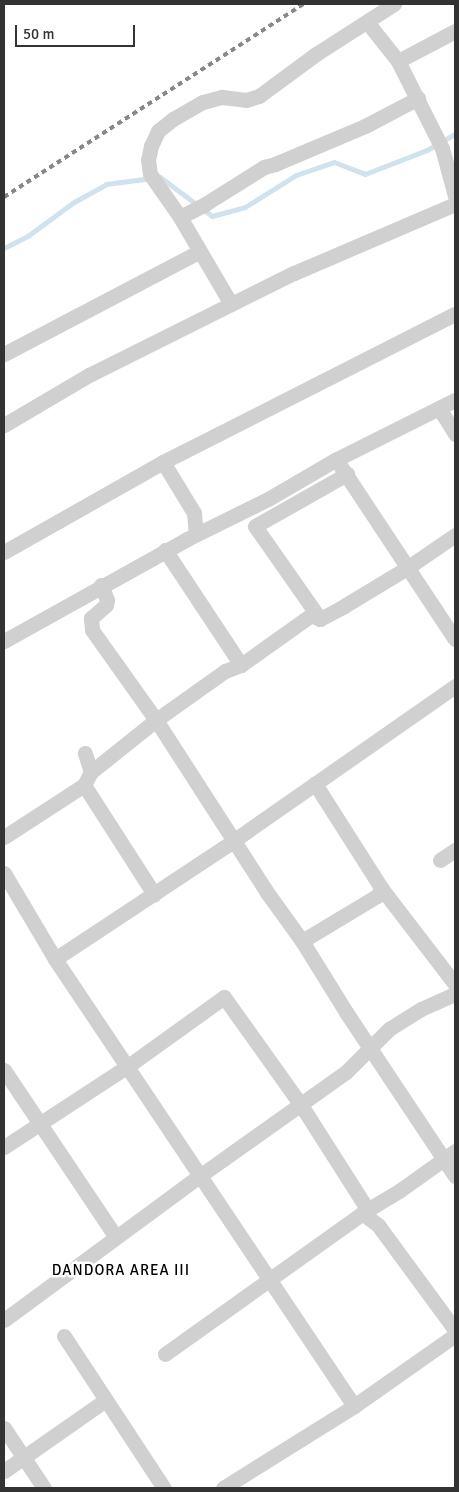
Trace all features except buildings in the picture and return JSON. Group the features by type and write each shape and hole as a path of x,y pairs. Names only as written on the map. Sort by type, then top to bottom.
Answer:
{"street":[{"path":"231,304 180,217 150,174 150,153 158,131 173,119 203,102 222,97 246,100 258,96 316,54 394,4"},
{"path":"367,22 398,61 418,98 442,148 455,196"},
{"path":"398,61 455,31"},
{"path":"180,217 205,204 264,166 275,164 365,126 418,98"},
{"path":"4,425 89,375 294,273 455,204"},
{"path":"4,354 200,251"},
{"path":"4,552 163,462 455,314"},
{"path":"4,641 165,550 268,499 336,460 455,400"},
{"path":"439,408 455,434"},
{"path":"336,460 455,639"},
{"path":"163,462 194,513 196,534"},
{"path":"320,619 255,526 347,474"},
{"path":"320,619 406,568 455,534"},
{"path":"165,550 241,665"},
{"path":"101,585 107,600 106,605 91,618 92,630 156,720 266,891 302,941 346,1012 450,1154 455,1176"},
{"path":"4,837 87,778 156,720 225,671 241,665 312,615 320,619"},
{"path":"56,960 233,841 455,686"},
{"path":"85,753 87,778 154,894"},
{"path":"315,784 382,889 455,984"},
{"path":"440,860 455,850"},
{"path":"4,873 56,960 354,1406"},
{"path":"302,941 377,896 382,889"},
{"path":"4,1320 201,1175 346,1072 370,1045 388,1029 421,1009 455,994"},
{"path":"4,1147 128,1066 224,997 301,1105 365,1211 378,1225 455,1330"},
{"path":"4,1070 116,1237"},
{"path":"165,1354 270,1281 365,1211 399,1191 450,1154"},
{"path":"223,1488 354,1406 455,1335"},
{"path":"64,1336 104,1401 164,1488"},
{"path":"4,1471 104,1401"},
{"path":"4,1428 44,1488"}],"waterway":[{"path":"4,248 29,235 74,202 106,184 160,177 212,216 245,207 296,175 334,162 365,174 427,150 455,134"}],"railway":[{"path":"4,197 304,4"}],"district":[{"name":"DANDORA AREA III","path":"121,1271"}]}
